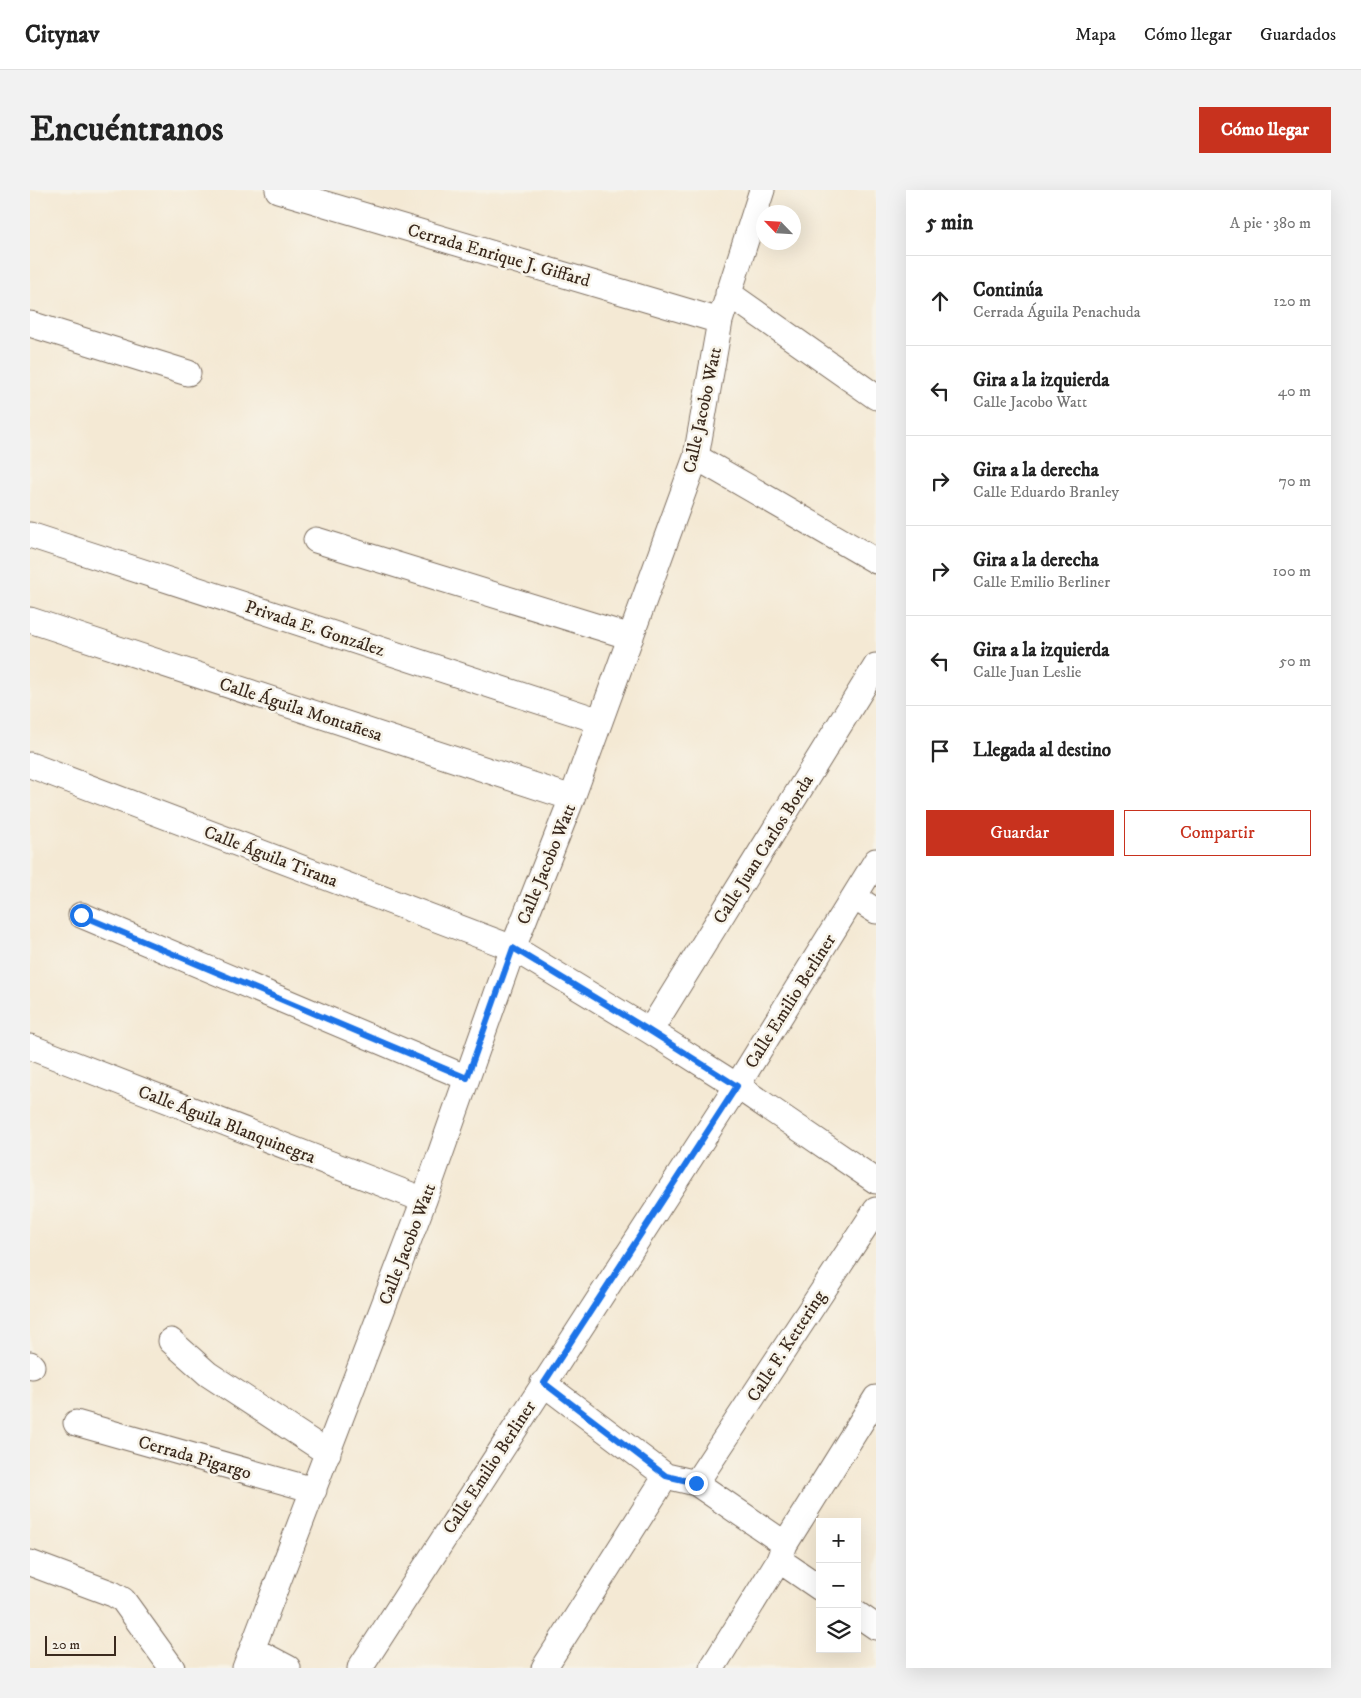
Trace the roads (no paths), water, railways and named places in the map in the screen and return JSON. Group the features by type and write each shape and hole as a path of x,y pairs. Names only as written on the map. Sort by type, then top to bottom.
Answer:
{"street":[{"name":"Cerrada Enrique J. Giffard","path":"278,190 720,321"},
{"name":"Calle Jacobo Watt","path":"248,1659 424,1200 513,948 572,798 696,457 720,321 762,190"},
{"path":"728,293 876,397"},
{"path":"30,324 188,373"},
{"path":"696,457 876,561"},
{"name":"Privada E. González","path":"30,535 600,721"},
{"path":"316,540 631,637"},
{"name":"Calle Águila Montañesa","path":"30,620 572,798"},
{"name":"Calle Juan Carlos Borda","path":"650,1031 876,666"},
{"name":"Calle Águila Tirana","path":"30,765 513,948 737,1086 876,1181"},
{"name":"Calle Emilio Berliner","path":"360,1668 737,1086 876,862"},
{"path":"854,897 876,911"},
{"path":"81,915 467,1078"},
{"name":"Calle Águila Blanquinegra","path":"30,1047 424,1200"},
{"name":"Calle F. Kettering","path":"696,1483 876,1210"},
{"path":"171,1340 208,1374 328,1453"},
{"path":"544,1383 666,1476 696,1483 782,1552 816,1584"},
{"path":"712,1668 876,1398"},
{"name":"Cerrada Pigargo","path":"76,1423 314,1490"},
{"path":"544,1668 666,1476"},
{"path":"30,1563 113,1594 123,1600 172,1668"},
{"path":"861,1617 876,1627"},
{"path":"248,1659 288,1668"}]}
